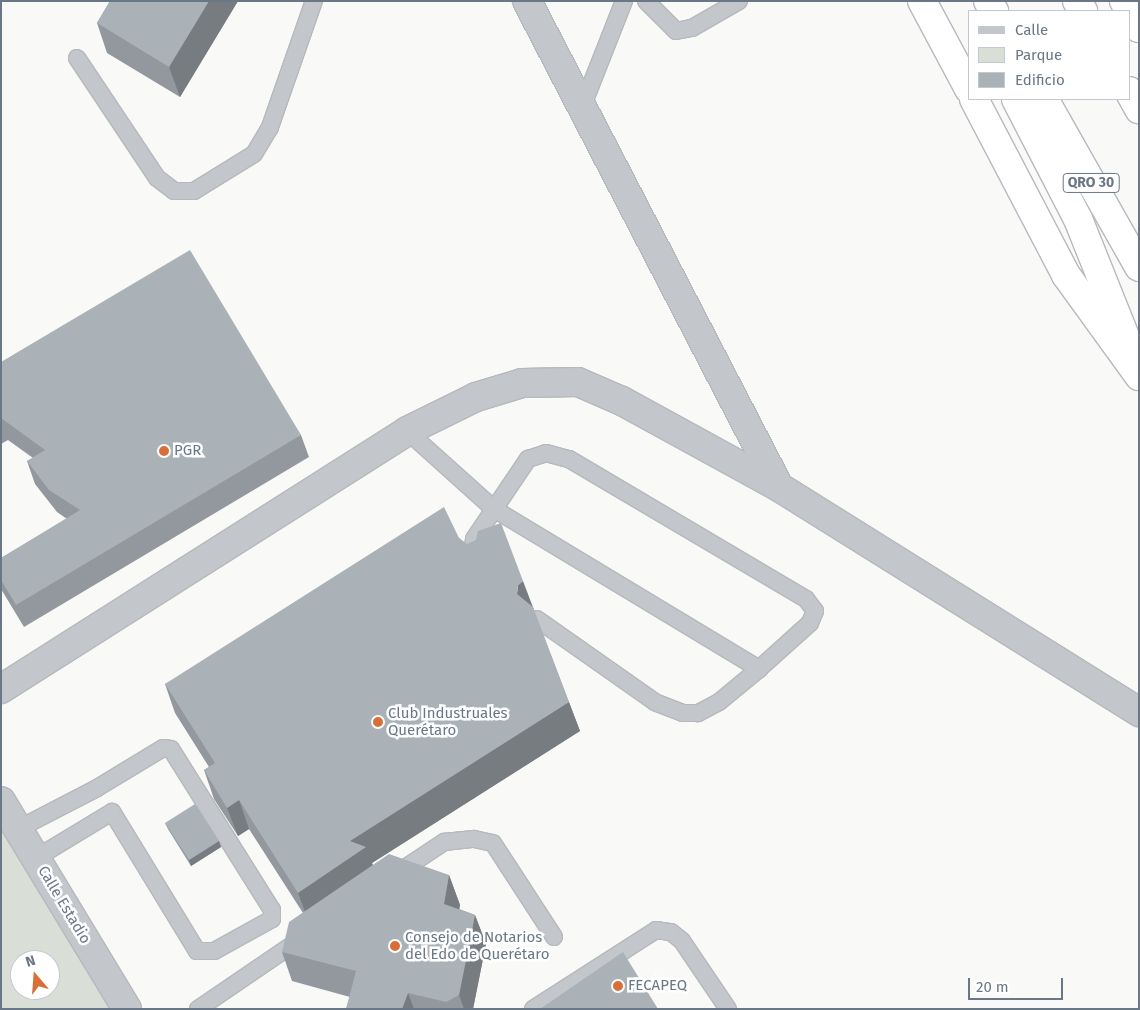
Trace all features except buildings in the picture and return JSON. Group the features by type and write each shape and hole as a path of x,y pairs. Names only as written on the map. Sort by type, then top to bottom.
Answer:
{"highway":[{"path":"922,1 968,87"},
{"path":"1130,12 1139,28"},
{"path":"1130,93 1139,109"},
{"path":"975,100 1066,275 1139,376"},
{"path":"1017,100 1078,219 1139,370"},
{"name":"QRO 30","path":"1045,100 1139,266"}],"street":[{"path":"527,1 779,487"},
{"path":"1,689 407,431 476,397 522,383 578,382 622,401 779,487 1136,710"},
{"name":"Calle Estadio","path":"1,801 127,1009"}],"lane":[{"path":"77,58 157,178 174,191 194,191 254,154 270,127 314,1"},
{"path":"583,106 624,1"},
{"path":"646,1 676,31 692,28 739,1"},
{"path":"407,431 494,509 758,669"},
{"path":"479,563 473,550 474,539 528,459 546,453 569,459 806,598 815,611 810,623 758,669 719,702 698,713 683,713 655,702 537,619"},
{"path":"18,829 97,788 163,748 171,749 272,910 272,919 214,951 197,951 97,788"},
{"path":"36,858 112,812"},
{"path":"378,886 444,842 474,839 493,843 554,937"},
{"path":"533,1009 656,930 671,932 682,941 728,1009"},
{"path":"198,1009 313,931"}],"green space":[{"path":"1,815 118,1009 1,1009"}],"place":[{"name":"PGR","path":"164,451"},
{"name":"Club Industruales Querétaro","path":"378,722"},
{"name":"Consejo de Notarios del Edo de Querétaro","path":"395,946"},
{"name":"FECAPEQ","path":"618,986"}]}
